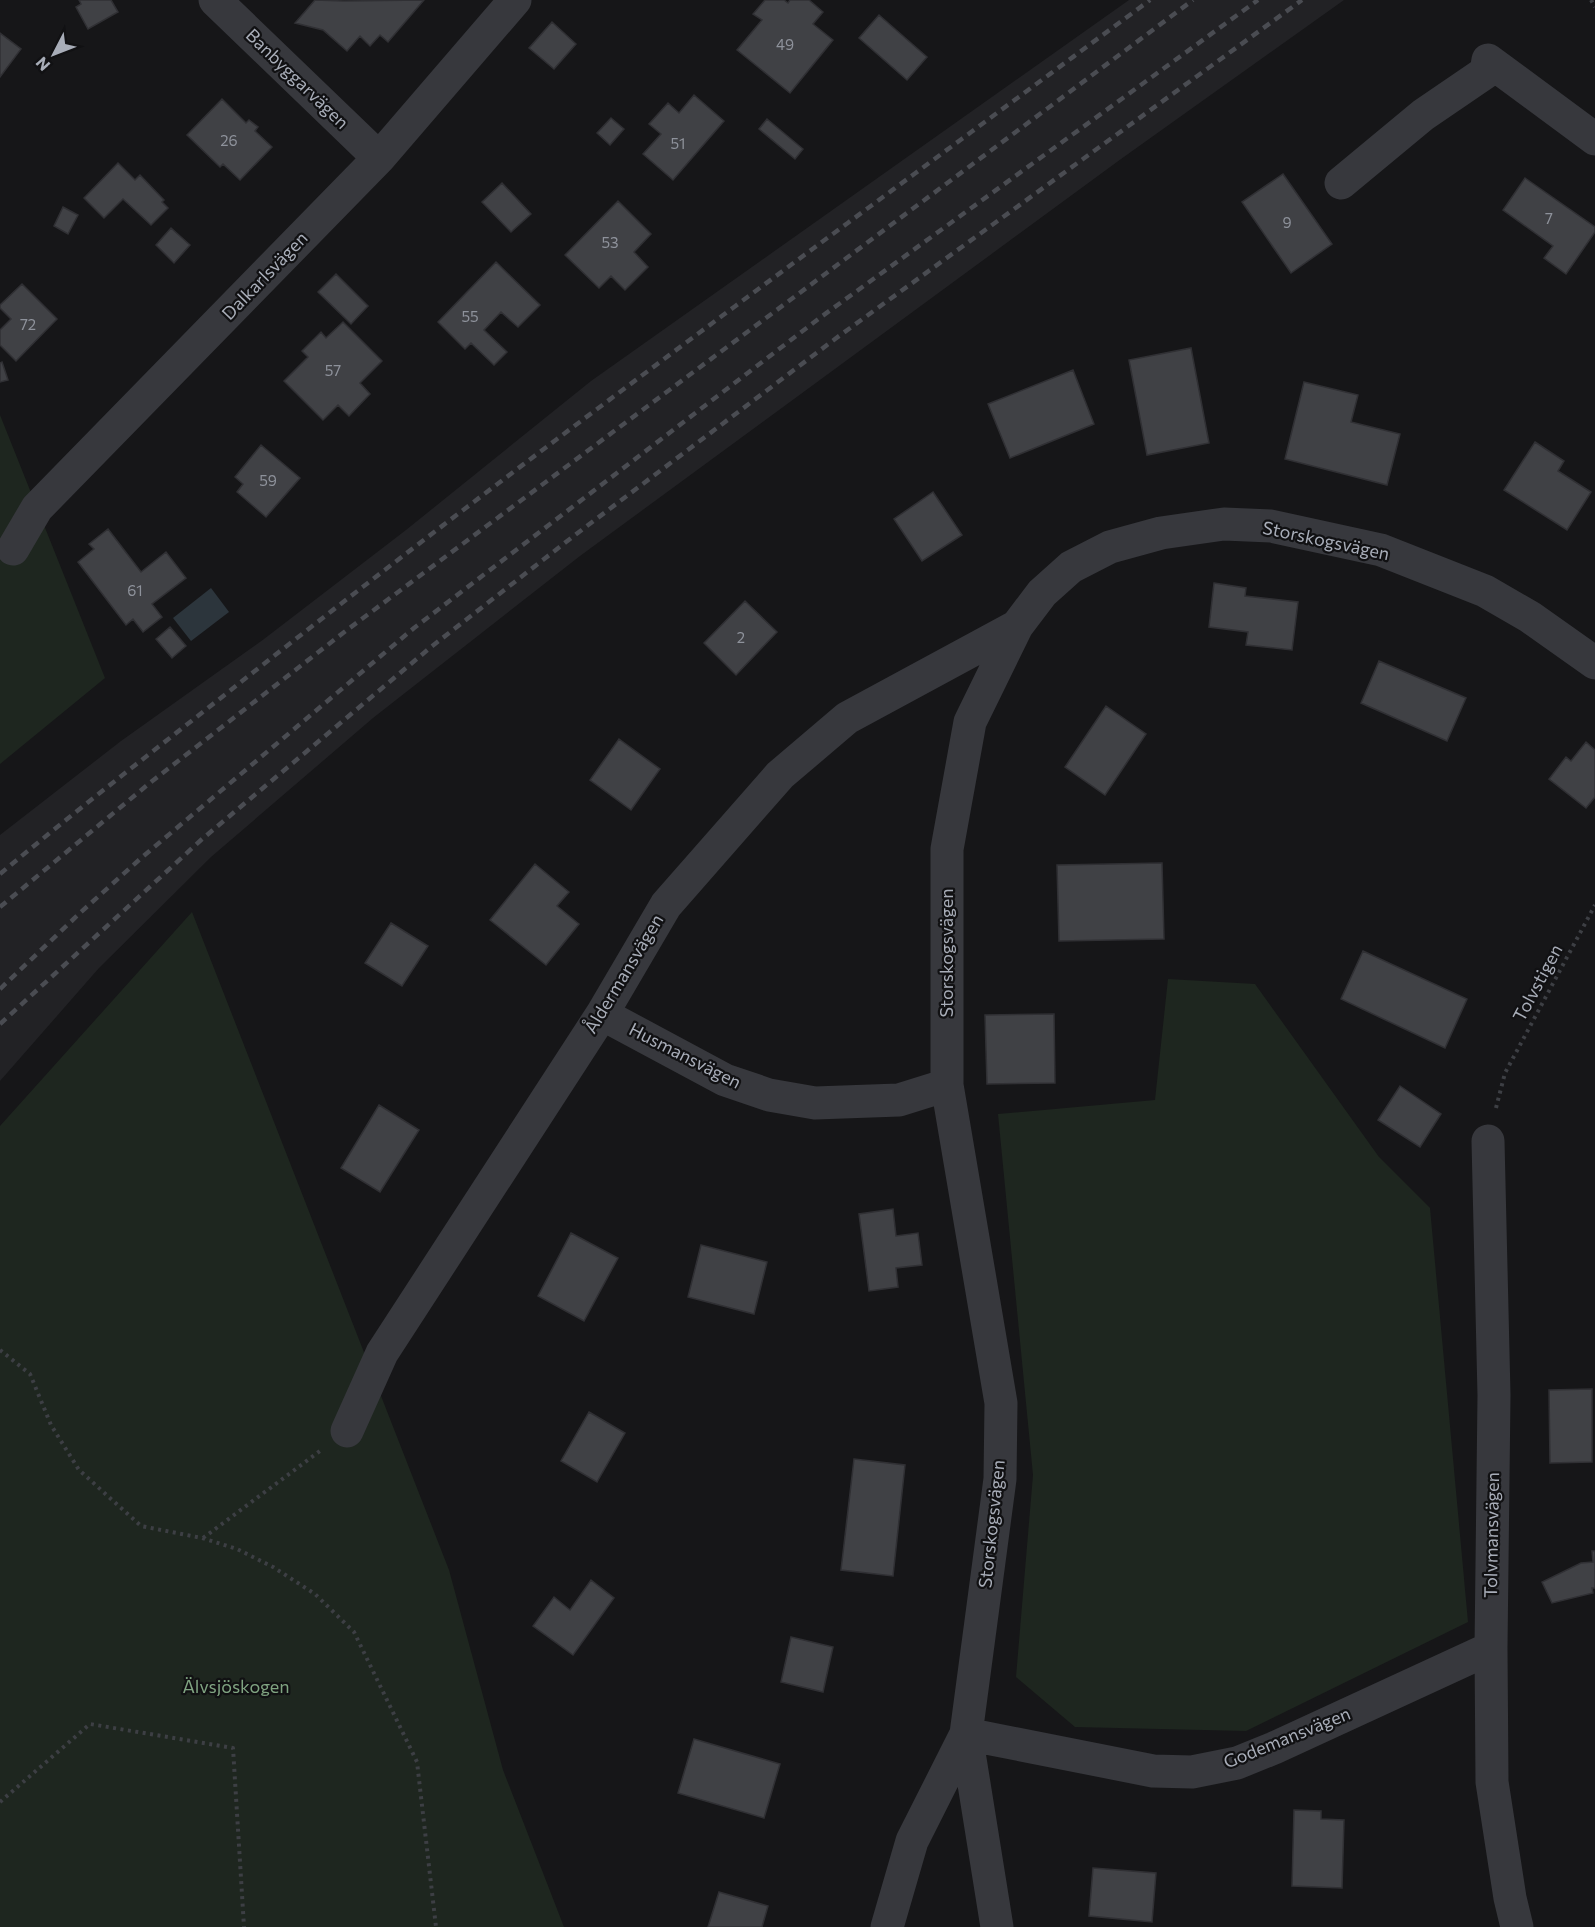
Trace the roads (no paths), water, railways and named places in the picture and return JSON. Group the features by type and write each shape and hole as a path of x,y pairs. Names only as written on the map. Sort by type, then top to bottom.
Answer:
{"street":[{"name":"Banbyggarvägen","path":"215,0 379,158"},
{"name":"Dalkarlsvägen","path":"13,549 37,508 379,158 515,0"},
{"path":"1341,183 1423,115 1486,72 1488,60 1595,139"},
{"name":"Storskogsvägen","path":"998,1927 966,1734 1000,1479 1000,1403 947,1085 947,849 970,722 1017,626 1042,593 1071,567 1110,547 1161,533 1224,524 1271,526 1381,550 1485,591 1530,617 1595,663"},
{"name":"Åldermansvägen","path":"347,1431 382,1353 602,1014 666,905 780,774 848,718 1017,626"},
{"name":"Husmansvägen","path":"602,1014 725,1080 769,1095 815,1102 899,1100 947,1085"},
{"name":"Tolvmansvägen","path":"1488,1141 1494,1395 1492,1782 1510,1898 1517,1927"},
{"name":"Godemansvägen","path":"966,1734 1153,1771 1192,1772 1237,1763 1274,1748 1491,1648"},
{"path":"887,1927 912,1841 966,1734"}],"railway":[{"path":"0,874 141,760 455,516 1150,0"},
{"path":"0,907 151,782 343,633 1193,0"},
{"path":"0,989 140,859 414,628 821,317 1258,0"},
{"path":"0,1024 201,840 431,647 835,339 1302,0"}],"park label":[{"name":"Älvsjöskogen","path":"236,1687"}]}
